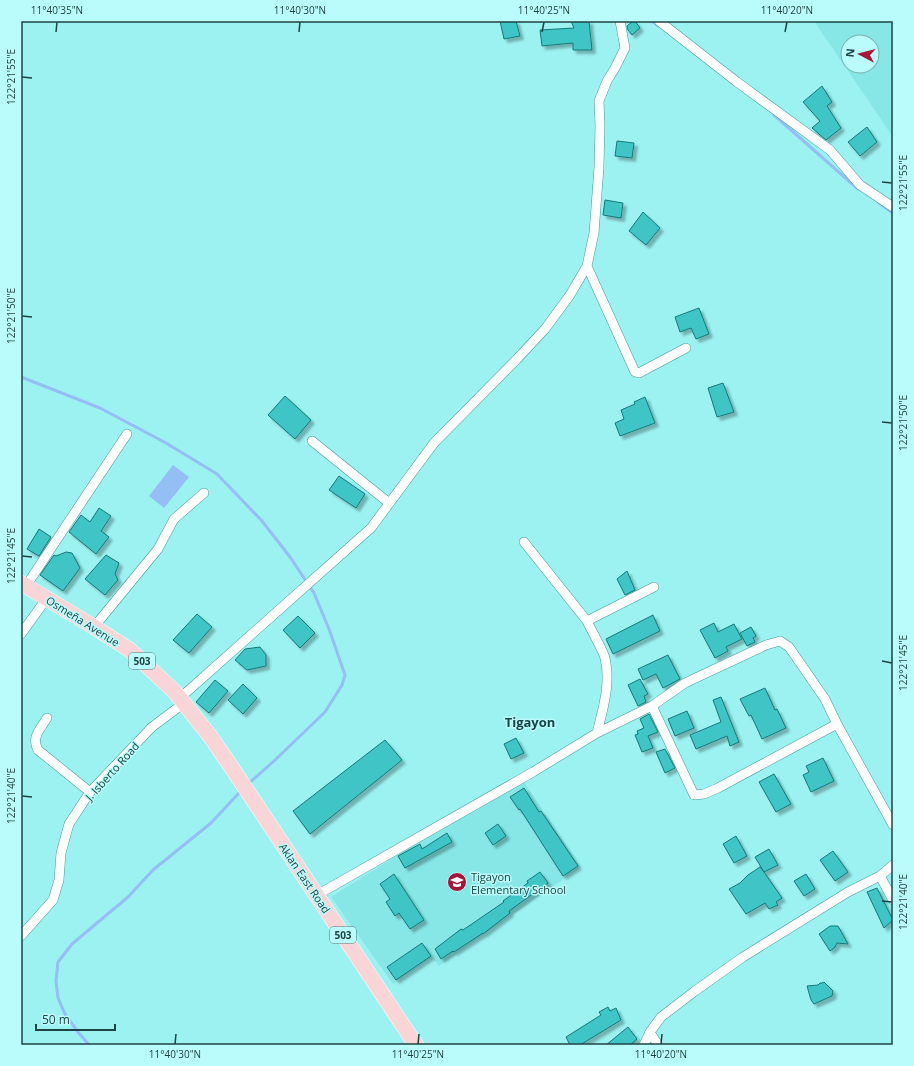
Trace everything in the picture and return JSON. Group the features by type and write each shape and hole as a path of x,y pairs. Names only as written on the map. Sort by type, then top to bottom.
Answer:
{"main road":[{"name":"Osmeña Avenue","path":"24,585 130,650 182,701 210,736 234,771"},
{"name":"Aklan East Road","path":"234,771 416,1045"}],"street":[{"name":"J. Isberto Road","path":"21,936 53,900 59,880 61,853 69,824 90,792 152,727 371,528 434,443 484,394 545,329 570,296 587,266 594,233 600,126 599,101 607,81 625,48 620,21"},
{"path":"659,21 737,82 830,150 860,185 893,207"},
{"path":"587,266 635,372 639,373 686,348"},
{"path":"24,585 127,434"},
{"path":"312,441 389,503"},
{"path":"94,627 158,549 174,519 204,493"},
{"path":"524,542 587,621 605,657 607,673 606,695 597,733"},
{"path":"587,621 654,587"},
{"path":"21,634 47,598"},
{"path":"317,895 533,772 597,733 652,706 685,684 766,645 780,640 790,647 825,699 837,724 893,825"},
{"path":"652,706 694,795 704,794 718,788 837,724"},
{"path":"47,718 35,737 35,744 38,750 90,792"},
{"path":"644,1045 650,1032 661,1017 694,991 743,957 848,892 880,876 893,865"},
{"path":"880,876 893,900"},
{"path":"650,1032 658,1045"}],"shaded area":[{"path":"814,21 893,21 893,137 850,74 880,74 880,34 840,34 840,59"},
{"path":"173,465 189,477 164,508 149,496"},
{"name":"Tigayon Elementary School","path":"524,782 581,867 439,966 432,958 393,984 331,897 412,846"}],"building":[{"path":"500,21 516,21 520,36 504,39"},
{"path":"571,21 589,21 592,50 573,50 573,43 542,46 540,30 574,28"},
{"path":"635,21 640,28 632,35 627,26"},
{"path":"822,86 832,102 827,106 841,128 826,140 812,128 820,121 803,102"},
{"path":"867,127 877,142 860,156 848,142"},
{"path":"617,141 634,143 632,158 615,156"},
{"path":"605,200 623,203 621,218 603,215"},
{"path":"643,212 660,228 646,245 629,231"},
{"path":"699,308 709,334 696,339 691,328 680,332 675,317"},
{"path":"723,383 734,412 717,417 708,388"},
{"path":"285,396 311,420 295,439 268,415"},
{"path":"645,397 655,423 620,436 615,423 624,419 621,410 635,404 634,402"},
{"path":"339,476 365,494 356,508 329,490"},
{"path":"99,508 111,516 101,531 109,537 96,554 69,532 81,515 90,522"},
{"path":"39,529 51,537 39,556 27,549"},
{"path":"66,552 72,553 80,568 63,591 40,575 54,555 56,556"},
{"path":"106,555 119,563 115,574 118,580 105,595 85,579"},
{"path":"627,571 635,590 625,595 617,579"},
{"path":"197,614 212,627 189,653 173,640"},
{"path":"653,615 660,631 613,654 606,639"},
{"path":"298,616 315,633 300,648 283,630"},
{"path":"714,623 718,632 734,624 742,639 726,647 728,651 715,658 700,630"},
{"path":"751,627 756,636 753,638 755,642 747,646 740,633"},
{"path":"260,647 266,655 266,666 247,670 235,660 245,649"},
{"path":"668,655 680,679 663,688 656,674 643,680 638,669"},
{"path":"640,679 648,694 644,696 646,702 638,706 628,685"},
{"path":"215,680 228,691 209,713 196,702"},
{"path":"243,684 257,698 243,714 228,700"},
{"path":"765,688 775,710 777,709 786,728 762,739 751,715 749,716 740,699"},
{"path":"721,697 739,742 730,746 727,736 696,749 690,735 721,722 713,700"},
{"path":"687,711 694,728 675,736 668,719"},
{"path":"649,714 658,732 648,736 653,748 642,752 635,735 638,734 637,731 644,728 640,719"},
{"path":"516,738 524,753 511,759 504,744"},
{"path":"385,740 402,760 310,834 293,811"},
{"path":"665,749 675,768 665,773 656,752"},
{"path":"823,758 834,781 811,792 803,775 809,772 806,766"},
{"path":"774,774 791,804 776,812 759,782"},
{"path":"524,788 539,812 541,811 578,866 563,876 520,809 519,810 510,797"},
{"path":"498,824 506,836 493,845 485,833"},
{"path":"447,833 452,842 405,868 398,856 420,844 422,849"},
{"path":"736,836 747,856 734,863 723,844"},
{"path":"769,849 778,865 764,872 755,857"},
{"path":"833,851 848,872 835,881 820,860"},
{"path":"760,867 782,898 776,902 778,905 769,909 765,903 746,914 729,889 740,883 748,875"},
{"path":"540,872 548,883 509,911 510,913 483,934 441,959 435,949 461,929 463,930 504,902 503,901 528,883 527,881"},
{"path":"394,874 424,920 410,929 399,913 395,916 386,902 390,899 380,884"},
{"path":"806,874 815,889 804,896 794,881"},
{"path":"877,888 893,920 884,928 867,892"},
{"path":"830,926 838,926 848,944 837,943 830,951 819,934"},
{"path":"422,943 431,956 396,980 387,967"},
{"path":"824,982 833,991 832,996 814,1004 811,1000 807,986 818,985"},
{"path":"608,1007 610,1011 616,1008 621,1020 580,1045 570,1045 566,1037 601,1015 599,1012"},
{"path":"628,1027 637,1039 630,1045 606,1045"}],"waterway":[{"path":"652,21 658,26"},
{"path":"774,115 858,189"},
{"path":"879,203 893,213"},
{"path":"21,377 100,408 166,443 217,474 262,521 290,557 314,593 329,629 345,675 342,685 325,712 248,784"},
{"path":"89,1045 65,1014 58,998 56,981 58,962 72,944 128,897 153,870 211,823 239,793"}],"place":[{"name":"Tigayon Elementary School","path":"457,882"}],"district":[{"name":"Tigayon","path":"530,722"}]}
